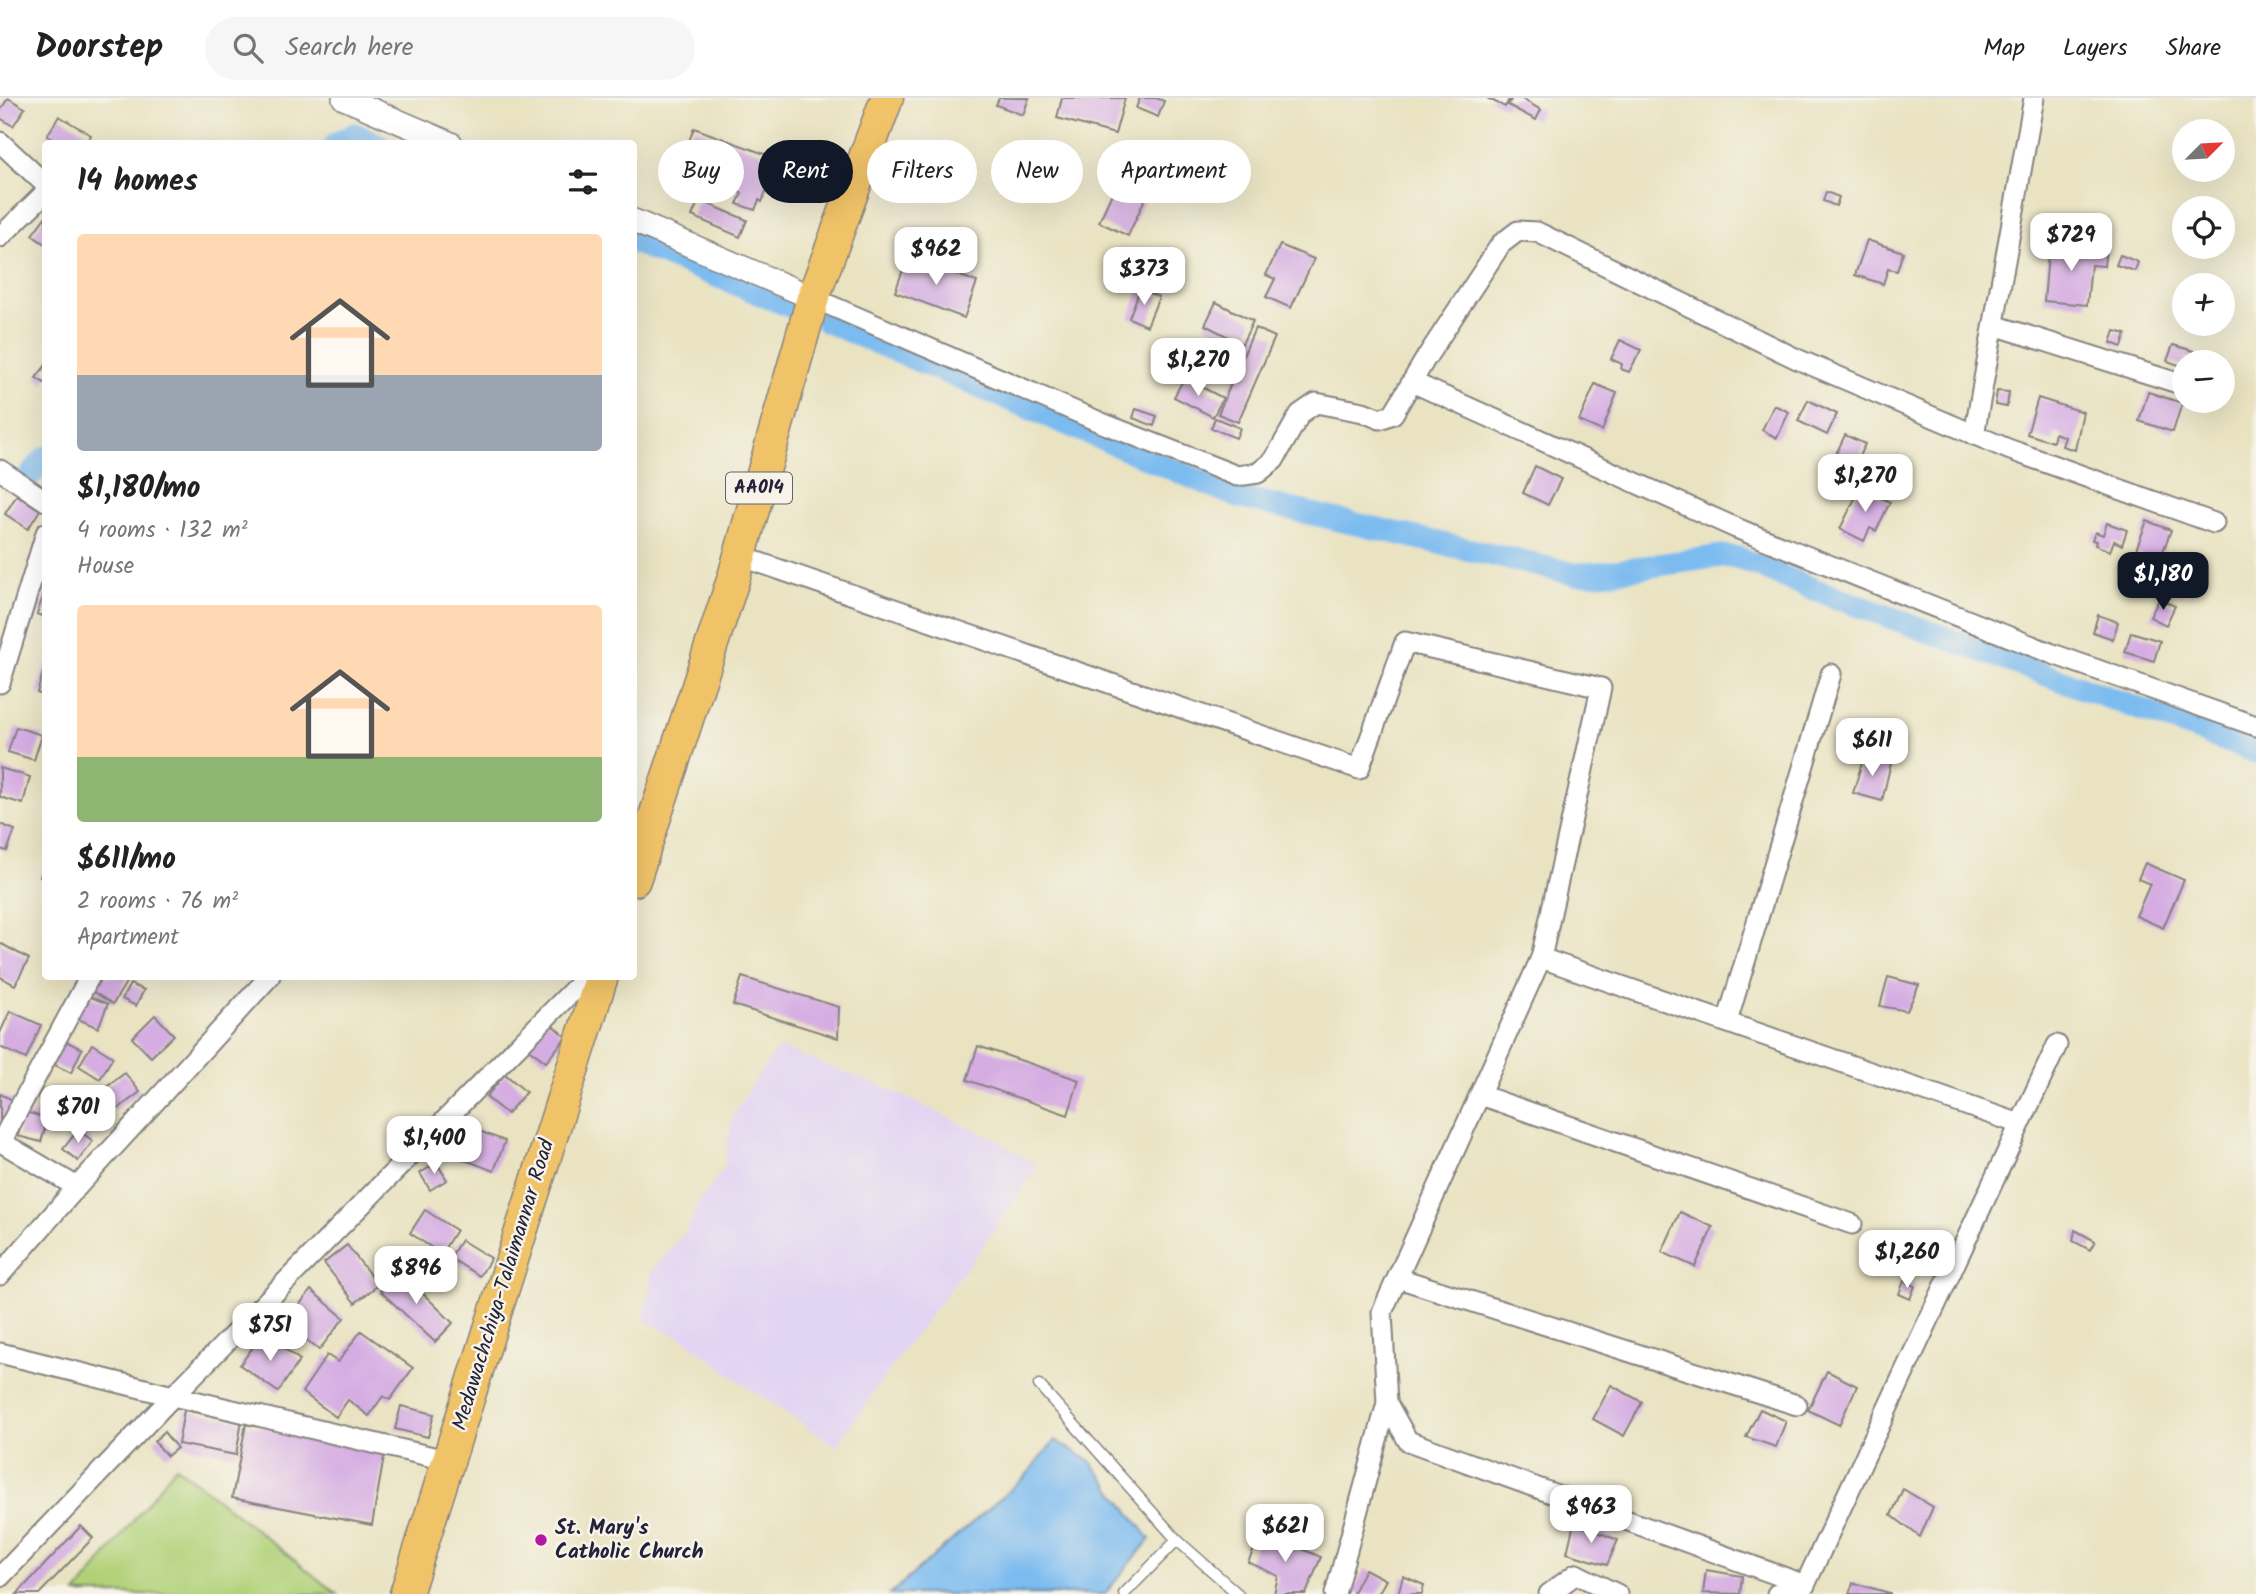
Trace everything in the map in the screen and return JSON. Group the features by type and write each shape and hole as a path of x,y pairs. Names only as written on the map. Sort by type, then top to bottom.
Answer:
{"highway":[{"name":"AA014","path":"637,871 740,556 813,298 887,98"},
{"name":"Medawachchiya-Talaimannar Road","path":"406,1594 601,980"}],"street":[{"path":"344,98 442,140"},
{"path":"1974,435 2034,98"},
{"path":"0,142 42,181"},
{"path":"0,237 42,196"},
{"path":"637,223 1102,423 1237,476 1258,473 1274,460 1300,414 1316,403 1363,412 1380,419 1393,414 1501,244 1518,231 1536,232 1797,359 1974,435 2214,523"},
{"path":"1994,325 2172,381"},
{"path":"1412,382 1736,527 2050,653 2256,726"},
{"path":"0,470 42,498"},
{"path":"0,683 42,546"},
{"path":"740,556 1359,769 1405,642 1601,688 1541,958 1382,1312 1387,1403 1335,1594"},
{"path":"1727,1022 1831,674"},
{"path":"1541,958 2020,1124"},
{"path":"77,1187 1,1142 88,980"},
{"path":"0,1275 266,980"},
{"path":"0,1577 173,1396 583,980"},
{"path":"1777,1594 1805,1585 2057,1045"},
{"path":"1480,1095 1852,1224"},
{"path":"1398,1278 1797,1405"},
{"path":"0,1353 450,1461"},
{"path":"1387,1403 1408,1441 1805,1585"},
{"path":"1549,1594 1576,1574"},
{"path":"1576,1574 1582,1594"},
{"path":"1576,1574 1617,1594"}],"lane":[{"path":"1039,1385 1178,1540 1238,1594"},
{"path":"1124,1594 1178,1540"}],"shaded area":[{"path":"779,1047 883,1087 997,1140 1038,1166 836,1446 750,1389 681,1337 644,1321 652,1271 686,1232 699,1202 724,1168 732,1118"}],"green space":[{"path":"176,1466 337,1594 76,1594"}],"water":[{"path":"1055,1440 1090,1461 1150,1539 1105,1594 890,1594 1025,1477"}],"building":[{"path":"8,98 25,108 13,126 0,118 0,111"},
{"path":"999,98 1029,98 1023,115 996,105"},
{"path":"1062,98 1125,98 1115,134 1057,118"},
{"path":"1140,98 1164,101 1158,117 1136,108"},
{"path":"1487,98 1510,98 1505,107"},
{"path":"1512,98 1520,98 1541,110 1536,120 1508,105"},
{"path":"59,116 91,135 88,140 54,140 47,136"},
{"path":"694,128 727,140 689,140"},
{"path":"744,146 758,152 758,202 755,210 737,204 744,203"},
{"path":"1826,192 1839,197 1836,206 1823,201"},
{"path":"698,203 706,203 747,220 740,237 692,216"},
{"path":"1108,203 1143,203 1128,236 1099,222"},
{"path":"42,221 42,242 32,235"},
{"path":"1867,240 1903,252 1897,271 1888,269 1883,284 1855,275"},
{"path":"2049,243 2106,249 2104,266 2091,265 2087,305 2044,301"},
{"path":"1280,245 1314,259 1291,308 1266,297 1275,279 1266,275"},
{"path":"2120,255 2138,262 2135,271 2116,265"},
{"path":"908,256 977,282 964,318 895,292"},
{"path":"1140,289 1159,297 1147,326 1129,318"},
{"path":"1216,302 1253,321 1242,344 1205,325"},
{"path":"1255,328 1275,337 1238,422 1218,414"},
{"path":"2115,331 2126,334 2122,347 2111,343"},
{"path":"1620,340 1641,350 1629,372 1621,369 1622,364 1611,359"},
{"path":"2173,345 2190,350 2172,350 2172,363 2167,361"},
{"path":"42,370 42,382 36,378"},
{"path":"1184,378 1223,398 1213,417 1174,397"},
{"path":"1595,384 1617,393 1602,431 1579,421"},
{"path":"1997,391 2009,392 2007,407 1995,405"},
{"path":"2148,392 2172,400 2172,413 2179,413 2173,432 2139,421"},
{"path":"2038,398 2083,412 2075,450 2062,446 2065,437 2055,433 2053,442 2027,434"},
{"path":"1808,400 1837,414 1827,435 1798,421"},
{"path":"1774,405 1789,412 1777,438 1762,430"},
{"path":"1136,409 1157,416 1154,426 1133,418"},
{"path":"1215,418 1240,428 1236,438 1211,428"},
{"path":"1845,435 1865,444 1855,464 1836,454"},
{"path":"1535,466 1561,479 1548,505 1523,493"},
{"path":"1860,488 1890,502 1876,531 1870,528 1864,541 1840,529"},
{"path":"17,495 40,510 28,529 5,514"},
{"path":"2147,521 2171,530 2159,562 2135,552"},
{"path":"2107,523 2127,530 2122,545 2114,541 2110,551 2095,545 2096,541 2092,540 2095,532 2103,535"},
{"path":"2159,599 2175,606 2166,625 2150,617"},
{"path":"42,600 42,616 37,614"},
{"path":"2098,615 2118,622 2113,639 2093,632"},
{"path":"2131,632 2160,641 2154,661 2125,652"},
{"path":"42,676 42,695 37,693"},
{"path":"16,727 42,735 34,760 8,752"},
{"path":"1864,756 1891,763 1882,801 1853,793"},
{"path":"0,768 30,777 23,804 0,797"},
{"path":"0,824 15,830 7,851 0,849"},
{"path":"2145,863 2184,880 2163,928 2136,916 2150,884 2138,879"},
{"path":"0,943 29,959 15,985 0,977"},
{"path":"742,977 839,1007 838,1038 733,1005"},
{"path":"1888,977 1919,985 1907,1011 1880,1006"},
{"path":"92,980 127,980 113,1004 87,988"},
{"path":"130,984 144,990 136,1006 122,999"},
{"path":"86,995 108,1004 98,1028 76,1018"},
{"path":"10,1011 41,1025 26,1059 0,1047 0,1033"},
{"path":"155,1015 174,1035 151,1057 132,1038"},
{"path":"546,1020 566,1037 546,1062 525,1046"},
{"path":"59,1038 82,1049 71,1073 47,1061"},
{"path":"92,1044 113,1057 100,1079 79,1066"},
{"path":"978,1046 1079,1080 1068,1115 967,1080"},
{"path":"125,1073 140,1092 115,1111 100,1092"},
{"path":"505,1074 526,1092 507,1114 486,1097"},
{"path":"0,1094 15,1101 0,1131"},
{"path":"24,1112 48,1118 41,1142 18,1136"},
{"path":"464,1125 505,1141 494,1171 452,1155"},
{"path":"78,1130 93,1141 78,1161 63,1149"},
{"path":"437,1163 447,1180 430,1190 420,1173"},
{"path":"425,1210 456,1230 441,1254 410,1233"},
{"path":"1680,1212 1713,1227 1695,1267 1662,1252"},
{"path":"2075,1230 2095,1241 2090,1250 2073,1241"},
{"path":"461,1240 491,1258 480,1276 450,1258"},
{"path":"347,1245 378,1285 355,1303 324,1263"},
{"path":"399,1270 453,1323 435,1342 380,1291"},
{"path":"1904,1281 1915,1286 1910,1299 1899,1294"},
{"path":"311,1290 344,1318 319,1350 285,1323"},
{"path":"361,1331 413,1368 390,1400 383,1396 369,1416 348,1400 336,1417 302,1392 327,1355 338,1362"},
{"path":"263,1333 300,1360 278,1392 240,1365"},
{"path":"1827,1371 1857,1386 1839,1425 1808,1410"},
{"path":"1611,1385 1642,1402 1624,1436 1593,1419"},
{"path":"401,1406 434,1414 428,1437 395,1429"},
{"path":"1760,1409 1786,1421 1776,1447 1746,1437"},
{"path":"184,1410 242,1421 236,1455 178,1444"},
{"path":"246,1424 385,1451 372,1525 232,1498"},
{"path":"164,1432 177,1448 167,1456 154,1441"},
{"path":"1903,1489 1933,1507 1920,1537 1891,1515"},
{"path":"1296,1518 1315,1530 1309,1540 1290,1528"},
{"path":"1574,1523 1618,1540 1607,1565 1567,1553"},
{"path":"81,1526 93,1538 39,1594 17,1594"},
{"path":"1262,1532 1321,1557 1306,1594 1274,1594 1278,1576 1248,1562"},
{"path":"1365,1569 1386,1580 1378,1594 1353,1592"},
{"path":"1706,1570 1742,1576 1740,1594 1703,1593"},
{"path":"1403,1576 1424,1585 1422,1594 1398,1594"},
{"path":"1853,1583 1890,1593 1890,1594 1849,1594"}],"waterway":[{"path":"344,140 355,134 368,140"},
{"path":"637,243 789,306"},
{"path":"827,322 1238,497 1575,574 1601,573 1722,556 1739,558 1813,589 2256,752"},
{"path":"30,476 42,462"}],"place":[{"name":"St. Mary's Catholic Church","path":"541,1540"}]}
